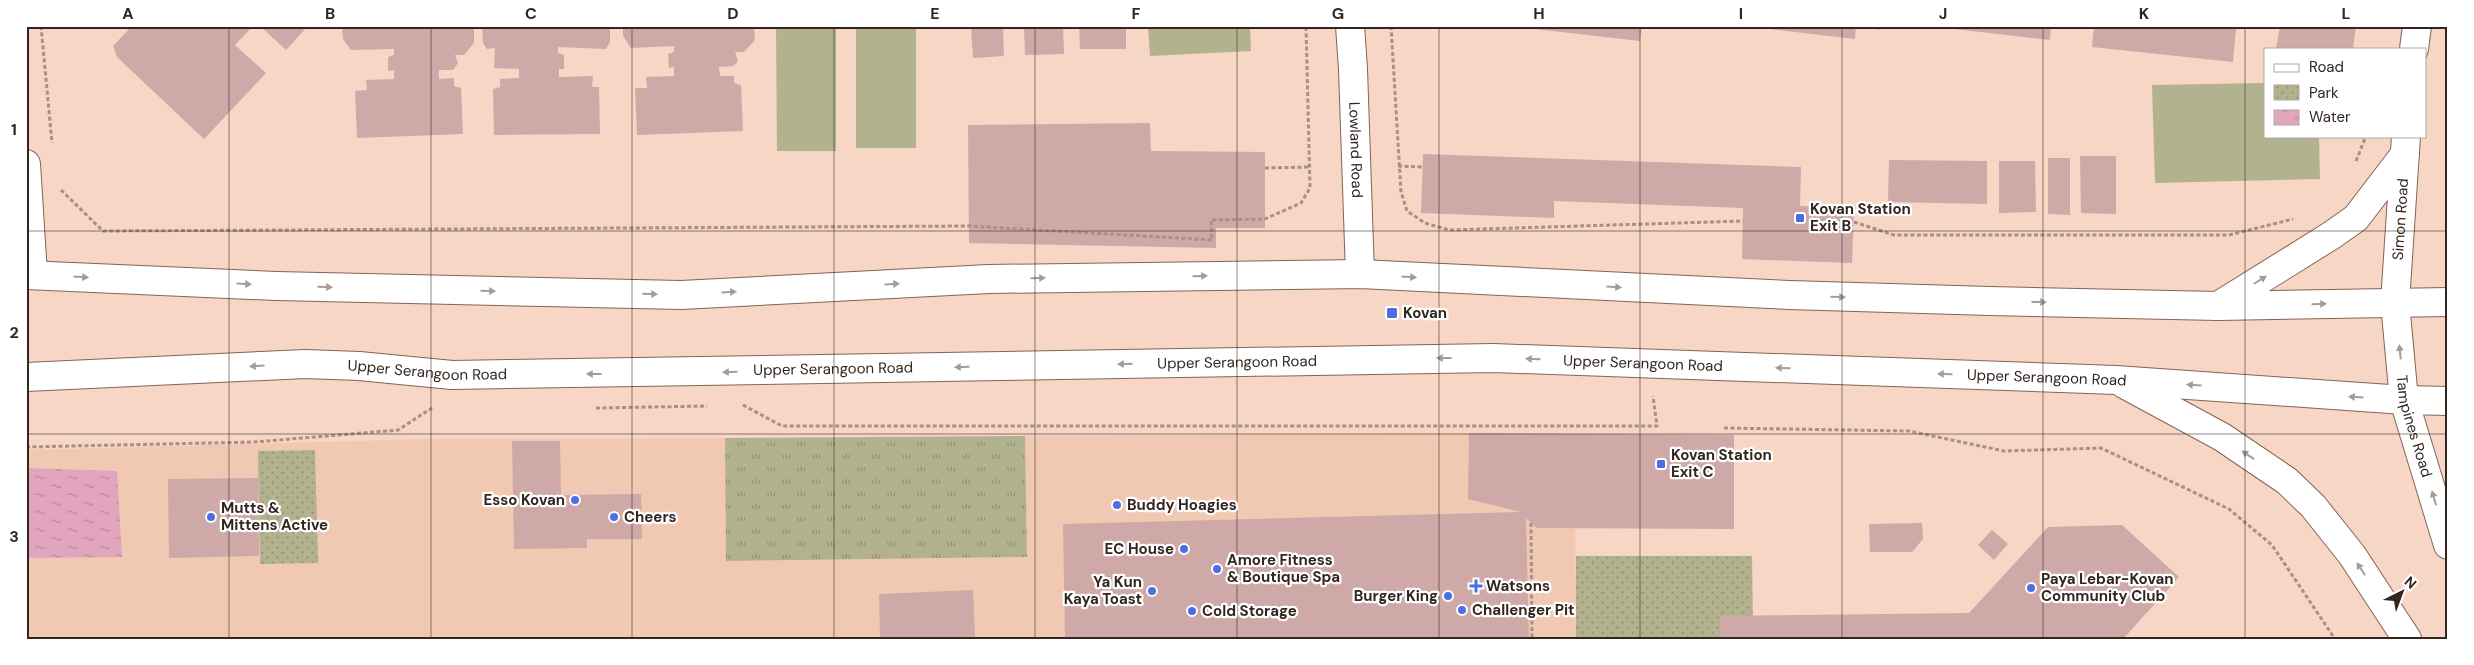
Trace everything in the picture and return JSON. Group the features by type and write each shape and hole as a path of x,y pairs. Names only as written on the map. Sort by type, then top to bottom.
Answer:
{"main road":[{"name":"Lowland Road","path":"1350,26 1360,274"},
{"path":"2414,48 2417,26"},
{"path":"2218,306 2356,218 2405,145"},
{"name":"Simon Road","path":"2395,304 2405,145"},
{"path":"26,164 30,274 276,286 681,295 989,279 1360,274 1789,295 2218,306 2448,302"},
{"name":"Tampines Road","path":"2395,304 2404,400 2448,545"},
{"name":"Upper Serangoon Road","path":"26,377 305,364 360,366 462,375 1493,358 2116,380 2404,400 2448,401"},
{"path":"2116,380 2222,437 2287,481 2313,506 2352,555 2407,639"}],"path":[{"path":"41,26 52,148"},
{"path":"58,188 104,231 969,226 1212,240 1211,220 1265,219 1301,203 1310,188 1306,26"},
{"path":"1390,26 1400,192 1407,211 1425,223 1449,230 1743,221"},
{"path":"2353,167 2365,138"},
{"path":"1398,166 1423,167"},
{"path":"1265,168 1309,167"},
{"path":"1854,222 1894,235 2229,235 2294,218"},
{"path":"736,406 746,405 782,426 1656,426"},
{"path":"593,408 708,406"},
{"path":"26,447 254,442 398,430 429,408 439,408"},
{"path":"1724,428 1909,431 2004,451 2101,448 2229,509 2272,546 2335,639"},
{"path":"1531,523 1532,639"}],"shaded area":[{"path":"1496,433 1575,474 1576,639 26,639 26,450 424,439 725,438 726,561 1027,557 1025,436"}],"green space":[{"path":"776,26 836,26 836,151 777,151"},
{"path":"856,26 916,26 916,148 856,148"},
{"path":"1148,26 1250,26 1251,51 1150,56"},
{"path":"2264,83 2264,138 2319,138 2320,179 2155,183 2152,85"},
{"path":"1025,436 1027,557 726,561 725,438"},
{"path":"315,450 318,563 260,564 258,451"},
{"path":"1576,556 1752,556 1753,639 1576,639"}],"water":[{"path":"26,468 117,471 122,557 26,558"}],"building":[{"path":"132,26 253,26 235,45 266,73 204,139 117,57 113,46"},
{"path":"260,26 308,26 286,50"},
{"path":"342,26 474,26 474,43 464,55 455,55 458,63 453,70 439,70 439,79 454,78 454,86 461,88 463,134 357,138 355,91 367,90 366,80 394,79 394,70 388,71 388,57 394,55 394,49 351,50 343,39"},
{"path":"482,26 610,26 610,42 606,49 558,47 558,53 564,55 564,69 559,69 559,77 593,76 592,87 599,87 600,134 494,135 493,89 500,87 500,79 519,78 519,69 494,68 495,48 487,49 483,43"},
{"path":"623,26 754,26 755,40 744,52 735,52 738,61 733,66 719,67 720,76 734,76 734,83 741,85 743,131 637,135 635,88 647,88 646,77 674,76 674,67 669,68 668,54 674,52 674,46 631,48 623,36"},
{"path":"971,26 1003,26 1004,56 973,58"},
{"path":"1024,26 1063,26 1064,54 1025,55"},
{"path":"1079,26 1126,26 1126,49 1080,49"},
{"path":"1508,26 1642,26 1640,41"},
{"path":"1743,26 1856,26 1855,39"},
{"path":"1861,26 1879,26 1879,30"},
{"path":"1929,26 2051,26 2050,40"},
{"path":"2094,26 2220,26 2236,29 2233,62 2092,47"},
{"path":"2280,26 2356,26 2353,48 2276,48"},
{"path":"1150,123 1151,151 1265,152 1265,228 1216,228 1216,248 969,243 968,125"},
{"path":"1423,154 1801,167 1800,206 1854,208 1852,263 1742,259 1743,208 1554,201 1554,218 1421,213"},
{"path":"2080,156 2116,156 2116,214 2081,213"},
{"path":"2048,158 2070,158 2070,215 2048,214"},
{"path":"1889,160 1987,161 1987,204 1888,202"},
{"path":"1999,161 2035,161 2036,212 1999,213"},
{"path":"1469,433 1734,435 1734,529 1537,528 1526,518 1529,639 1065,639 1063,524 1521,512 1468,499"},
{"path":"512,441 560,441 561,495 641,494 642,539 587,539 587,548 514,549"},
{"path":"258,478 259,556 169,558 168,479"},
{"path":"1922,523 1923,539 1912,552 1870,552 1869,524"},
{"path":"2122,525 2179,577 2123,639 1720,639 1720,616 1969,613 2048,527"},
{"path":"1992,530 2008,544 1994,560 1978,545"},
{"path":"973,590 975,637 880,639 879,594"}],"place":[{"name":"Kovan Station Exit B","path":"1800,218"},
{"name":"Kovan","path":"1392,313"},
{"name":"Kovan Station Exit C","path":"1661,464"},
{"name":"Esso Kovan","path":"575,500"},
{"name":"Buddy Hoagies","path":"1117,505"},
{"name":"Mutts & Mittens Active","path":"211,517"},
{"name":"Cheers","path":"614,517"},
{"name":"EC House","path":"1184,549"},
{"name":"Amore Fitness & Boutique Spa","path":"1217,569"},
{"name":"Watsons","path":"1476,586"},
{"name":"Paya Lebar-Kovan Community Club","path":"2031,588"},
{"name":"Ya Kun Kaya Toast","path":"1152,591"},
{"name":"Burger King","path":"1448,596"},
{"name":"Challenger Pit","path":"1462,610"},
{"name":"Cold Storage","path":"1192,611"}]}
